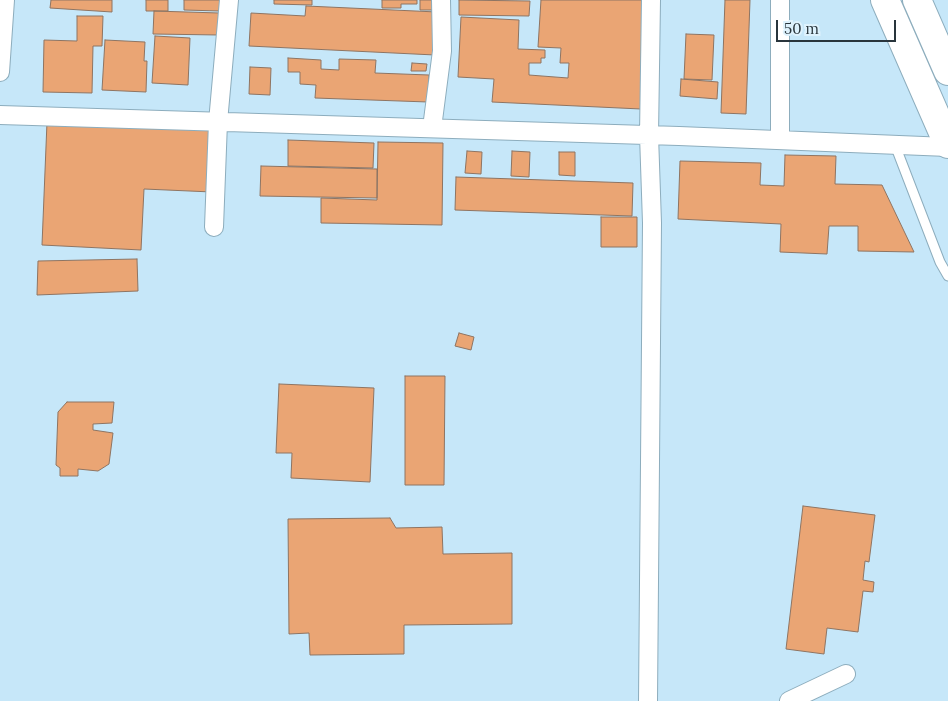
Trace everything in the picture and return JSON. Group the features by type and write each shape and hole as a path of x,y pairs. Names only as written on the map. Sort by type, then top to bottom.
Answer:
{"highway":[{"path":"885,0 948,144"},
{"path":"917,0 948,71"}],"street":[{"path":"0,72 2,19 5,0"},
{"path":"214,227 218,122 229,0"},
{"path":"432,128 442,50 441,0"},
{"path":"648,701 652,233 649,135 651,0"},
{"path":"780,0 780,140"},
{"path":"0,116 649,135 948,147"},
{"path":"789,701 846,674"}],"lane":[{"path":"895,145 944,260 948,276"}],"building":[{"path":"51,0 112,0 112,12 50,8"},
{"path":"146,0 168,0 168,11 146,11"},
{"path":"184,0 220,0 220,11 184,10"},
{"path":"274,0 312,0 312,5 274,4"},
{"path":"382,0 417,0 417,4 401,4 401,8 382,8"},
{"path":"420,0 439,0 439,10 420,10"},
{"path":"459,0 530,1 529,16 459,15"},
{"path":"541,0 654,0 641,109 492,102 494,79 458,77 461,17 519,20 518,49 545,50 545,58 541,58 541,63 529,63 529,75 568,78 569,63 560,63 561,48 538,47"},
{"path":"725,0 750,0 746,114 721,113"},
{"path":"306,6 437,12 435,55 249,46 251,13 305,16"},
{"path":"154,11 219,13 219,35 153,34"},
{"path":"77,16 103,16 102,46 93,46 92,93 43,92 44,40 77,41"},
{"path":"686,34 714,35 712,80 684,79"},
{"path":"155,36 190,38 188,85 152,83"},
{"path":"105,40 145,42 144,61 147,61 146,92 102,90"},
{"path":"288,58 321,60 321,69 339,70 339,59 376,60 375,73 429,75 428,102 315,98 316,85 300,84 300,72 288,72"},
{"path":"412,63 427,64 426,71 411,71"},
{"path":"250,67 271,68 270,95 249,94"},
{"path":"681,79 718,82 717,99 680,96"},
{"path":"47,122 215,130 212,192 144,189 141,250 42,245"},
{"path":"288,140 374,143 373,168 288,166"},
{"path":"378,142 443,143 442,225 321,223 321,198 377,200"},
{"path":"467,151 482,152 481,174 465,173"},
{"path":"512,151 530,152 529,177 511,176"},
{"path":"559,152 575,152 575,176 559,175"},
{"path":"785,155 836,156 835,184 882,185 914,252 858,251 858,226 829,226 827,254 780,252 781,224 678,219 680,161 761,163 760,185 784,186"},
{"path":"261,166 377,169 377,198 260,196"},
{"path":"456,177 633,183 632,216 455,210"},
{"path":"601,217 637,217 637,247 601,247"},
{"path":"137,259 138,291 37,295 38,261"},
{"path":"459,333 474,337 471,350 455,346"},
{"path":"405,376 445,376 444,485 405,485"},
{"path":"279,384 374,388 370,482 291,478 292,453 276,453"},
{"path":"67,402 114,402 112,423 93,424 93,430 113,433 109,464 98,471 78,469 78,476 60,476 60,468 56,465 58,412"},
{"path":"803,506 875,515 869,562 865,561 863,580 874,582 873,592 863,591 858,632 827,628 824,654 786,649"},
{"path":"390,518 396,528 442,527 443,554 512,553 512,624 404,625 404,654 310,655 309,633 289,634 288,519"}]}
